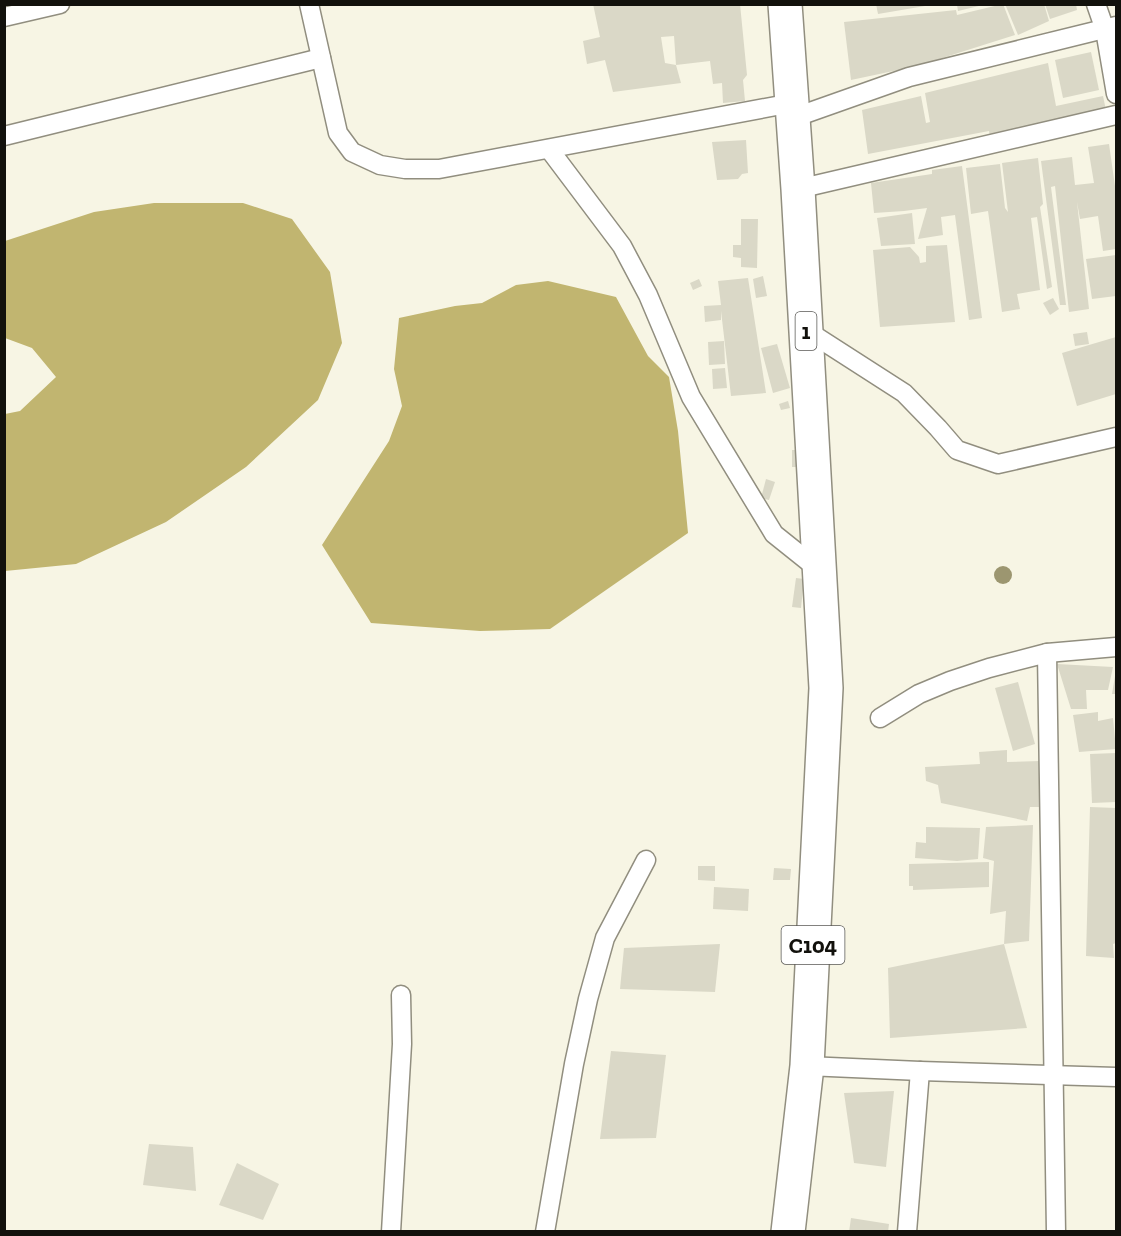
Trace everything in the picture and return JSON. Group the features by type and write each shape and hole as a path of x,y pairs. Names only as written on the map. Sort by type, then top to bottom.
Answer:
{"highway":[{"name":"1","path":"785,4 798,189 824,658"},
{"name":"C104","path":"788,1232 807,1066 824,743 826,688 824,658"}],"street":[{"path":"4,17 60,4"},
{"path":"309,4 338,133 352,152 380,165 405,169 439,169 792,110 909,77 1111,28"},
{"path":"1096,4 1111,28 1116,94"},
{"path":"4,136 321,58"},
{"path":"798,189 1116,115"},
{"path":"549,149 622,246 648,295 691,397 774,534 819,570"},
{"path":"806,330 904,393 957,450 998,464 1116,437"},
{"path":"880,718 919,694 950,681 1047,653 1116,647"},
{"path":"1047,653 1056,1232"},
{"path":"545,1232 574,1064 590,989 604,938 646,860"},
{"path":"392,1232 402,1056 401,995"},
{"path":"807,1066 1116,1077"},
{"path":"907,1232 920,1071"}],"shaded area":[{"path":"154,203 243,203 292,219 330,272 342,343 318,400 246,467 166,522 76,564 5,571 5,414 20,411 56,377 32,348 5,338 5,241 94,212"},
{"path":"548,281 616,297 648,356 669,377 678,431 688,533 550,629 480,631 371,623 322,545 389,441 402,406 394,369 399,318 455,306 482,303 516,285"}],"building":[{"path":"593,4 740,4 747,75 743,80 745,101 723,103 722,83 713,84 710,61 676,65 681,83 613,92 605,60 587,64 583,41 600,37","holes":["674,36 676,65 665,63 661,37"]},
{"path":"876,4 925,4 925,6 878,14"},
{"path":"1003,4 1015,35 917,66 851,80 844,22 956,10 957,15"},
{"path":"1005,4 1044,4 1049,21 1018,35"},
{"path":"1045,4 1076,4 1077,10 1050,19"},
{"path":"957,5 983,5 958,11"},
{"path":"1091,52 1099,90 1063,98 1055,60"},
{"path":"1048,63 1056,106 1103,96 1107,115 990,137 989,131 868,154 862,110 921,96 926,123 930,122 925,93"},
{"path":"746,140 748,173 742,174 738,179 717,180 712,142"},
{"path":"1109,144 1116,193 1116,249 1103,251 1098,216 1080,219 1077,202 1089,309 1069,312 1055,186 1051,187 1066,305 1060,305 1041,161 1072,157 1075,185 1094,183 1088,147"},
{"path":"1038,158 1043,204 1040,207 1052,287 1047,289 1037,217 1031,218 1040,290 1017,294 1020,309 1002,312 988,211 971,214 966,168 1000,164 1005,208 1008,212 1002,163"},
{"path":"962,166 982,318 969,320 955,215 941,217 943,235 918,239 927,208 874,213 871,183 932,174 932,170"},
{"path":"912,213 915,244 881,246 877,218"},
{"path":"741,219 758,219 757,268 741,267 741,258 733,257 733,245 741,245"},
{"path":"947,245 955,322 880,327 873,250 910,247 919,257 920,263 926,262 926,246"},
{"path":"1116,255 1116,296 1092,299 1086,259"},
{"path":"763,276 767,296 756,298 753,279"},
{"path":"748,278 766,393 731,396 721,311 721,320 705,322 704,306 721,305 718,281"},
{"path":"699,279 702,286 693,290 690,283"},
{"path":"1053,298 1059,309 1050,315 1043,303"},
{"path":"1087,332 1089,344 1075,346 1073,334"},
{"path":"1116,337 1116,394 1077,406 1062,353"},
{"path":"724,341 725,364 709,365 708,342"},
{"path":"777,344 790,388 773,393 761,348"},
{"path":"725,368 727,388 713,389 712,369"},
{"path":"788,401 790,408 781,410 779,404"},
{"path":"792,450 800,450 800,467 792,467"},
{"path":"766,479 775,482 769,500 761,498"},
{"path":"796,578 804,579 801,608 792,607"},
{"path":"1057,664 1113,667 1108,690 1086,690 1087,709 1071,709"},
{"path":"1115,676 1116,694 1112,694"},
{"path":"1018,682 1035,744 1013,751 995,688"},
{"path":"1098,712 1098,721 1113,718 1116,749 1079,752 1073,715"},
{"path":"1007,750 1007,762 1040,761 1042,807 1030,807 1027,821 941,803 938,785 926,781 925,767 980,764 979,752"},
{"path":"1116,753 1116,802 1092,803 1090,754"},
{"path":"1090,807 1116,808 1114,958 1086,956"},
{"path":"1033,825 1029,941 1004,944 1006,911 990,914 994,861 983,858 986,827"},
{"path":"926,827 980,828 978,859 957,861 915,858 916,842 926,843"},
{"path":"989,862 989,887 913,890 913,886 909,886 909,864"},
{"path":"698,866 715,866 715,881 698,880"},
{"path":"774,868 791,869 790,880 773,880"},
{"path":"714,887 749,889 748,911 713,909"},
{"path":"720,944 715,992 620,989 624,948"},
{"path":"1004,944 1027,1028 890,1038 888,968"},
{"path":"611,1051 666,1055 656,1138 600,1139"},
{"path":"894,1091 886,1167 854,1163 844,1093"},
{"path":"149,1144 193,1147 196,1191 143,1185"},
{"path":"237,1163 279,1184 263,1220 219,1205"},
{"path":"851,1218 889,1224 888,1232 849,1232"}]}
